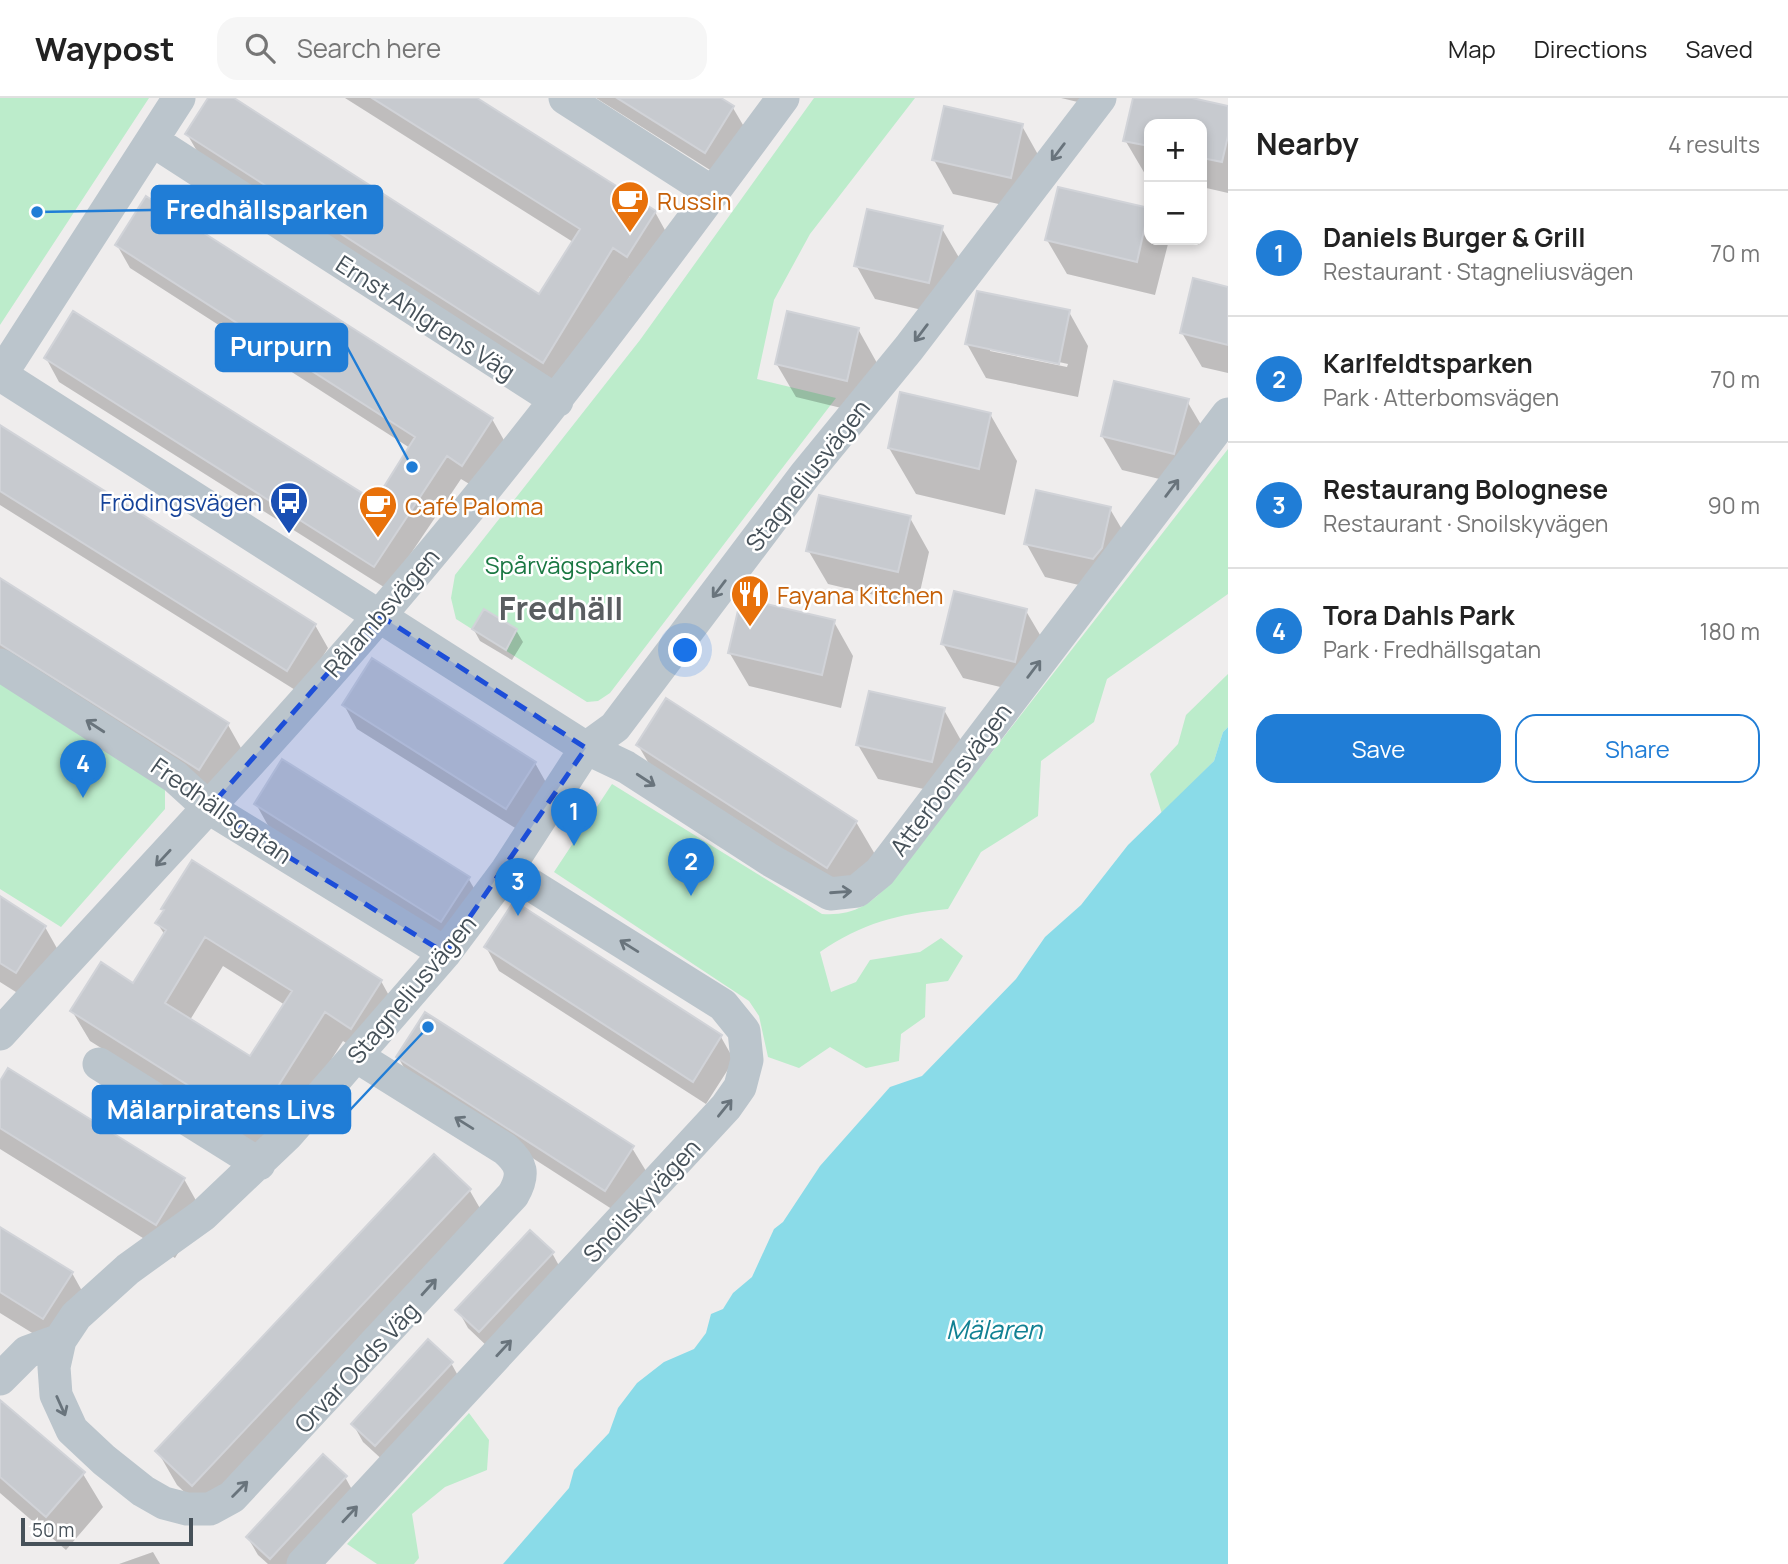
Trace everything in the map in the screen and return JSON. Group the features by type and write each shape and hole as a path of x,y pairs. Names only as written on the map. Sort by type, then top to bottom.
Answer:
{"street":[{"path":"179,98 1,376 586,748"},
{"path":"565,98 713,193"},
{"name":"Rålambsvägen","path":"0,1034 209,808 379,615 557,401 783,98"},
{"name":"Stagneliusvägen","path":"61,1340 76,1317 128,1269 203,1215 260,1164 445,953 507,870 586,748 615,727 805,475 909,348 1100,98"},
{"name":"Ernst Ahlgrens Väg","path":"153,141 557,401"},
{"name":"Atterbomsvägen","path":"586,748 626,767 770,860 830,894 857,891 880,872 1228,414"},
{"name":"Fredhällsgatan","path":"0,665 176,777 209,808 445,953"},
{"name":"Snoilskyvägen","path":"303,1564 629,1214 726,1107 740,1087 747,1060 744,1031 723,1005 507,870"},
{"name":"Orvar Odds Väg","path":"61,1340 54,1367 56,1395 72,1430 104,1460 143,1491 164,1503 210,1509 232,1497 414,1304 513,1195 520,1183 522,1170 517,1159 505,1149 356,1056"},
{"path":"99,1064 260,1164"},
{"path":"0,1379 27,1352 61,1340"}],"highlighted area":[{"path":"379,615 586,748 445,953 209,808"}],"green space":[{"path":"0,98 149,98 0,325"},
{"name":"Spårvägsparken","path":"814,98 915,98 810,234 774,300 757,379 836,398 610,693 598,701 587,702 456,619 451,598 455,575 640,340"},
{"path":"1228,449 1228,594 1107,679 1094,722 1041,761 1038,816 981,852 948,909 897,917 866,927 820,952 831,992 856,982 870,960 920,952 941,938 963,956 948,981 926,984 925,1017 901,1034 899,1061 866,1068 830,1047 799,1068 768,1057 759,1016 749,1001 554,872 612,784 822,914 852,911 868,903 890,883"},
{"path":"1228,674 1228,727 1223,732 1214,761 1162,814 1150,774 1178,744 1186,715"},
{"path":"0,680 165,788 165,809 61,927 0,889"},
{"path":"469,1413 489,1440 487,1470 445,1487 412,1514 419,1558 414,1564 377,1564 347,1544"}],"water":[{"name":"Mälaren","path":"1228,727 1228,1564 503,1564 569,1488 574,1470 609,1433 618,1408 637,1383 664,1362 694,1349 706,1333 711,1314 723,1309 733,1293 752,1277 774,1229 783,1222 820,1166 890,1087 922,1076 1016,979 1045,937 1081,905 1128,845 1214,761 1223,732"}],"building":[{"path":"208,98 234,98 539,294 580,229 372,98 477,98 656,211 627,257 613,248 543,363 185,134"},
{"path":"617,98 721,98 734,106 705,153"},
{"path":"1133,98 1192,98 1228,106 1228,136 1222,162 1207,159 1207,119 1144,119 1144,145 1123,141"},
{"path":"944,106 1023,124 1011,178 932,160"},
{"path":"1058,187 1144,207 1144,230 1137,262 1045,240"},
{"path":"146,196 493,418 462,466 447,456 374,567 44,358 73,311 375,501 415,437 115,245"},
{"path":"867,209 943,226 929,283 854,266"},
{"path":"1193,278 1228,287 1228,345 1180,333"},
{"path":"977,291 1070,310 1059,364 965,344"},
{"path":"787,311 859,328 847,381 775,364"},
{"path":"1114,381 1189,399 1174,454 1101,436"},
{"path":"900,392 991,413 979,469 888,448"},
{"path":"0,425 316,624 287,671 0,491"},
{"path":"1036,490 1111,507 1102,548 1093,559 1024,544"},
{"path":"819,495 911,516 898,572 806,551"},
{"path":"0,578 229,723 199,770 0,644"},
{"path":"954,591 1027,609 1015,662 941,644"},
{"path":"741,598 835,620 822,675 728,653"},
{"path":"484,609 517,629 506,650 472,629"},
{"path":"372,658 536,762 506,809 342,705"},
{"path":"869,691 945,708 932,762 856,745"},
{"path":"666,698 857,821 827,868 636,745"},
{"path":"282,759 470,877 441,922 254,804"},
{"path":"192,860 382,980 351,1029 325,1012 253,1126 70,1011 101,962 133,983 166,930 155,923 164,910 161,909","holes":["205,937 292,991 250,1056 165,1003"]},
{"path":"0,896 46,926 16,973 0,963"},
{"path":"514,901 722,1035 693,1082 484,947"},
{"path":"425,1012 634,1146 605,1191 396,1057"},
{"path":"8,1068 185,1178 156,1225 0,1128 0,1081"},
{"path":"434,1154 471,1189 192,1486 155,1451"},
{"path":"0,1227 73,1272 43,1319 0,1292"},
{"path":"530,1230 554,1252 479,1332 455,1310"},
{"path":"428,1339 453,1362 375,1446 351,1424"},
{"path":"0,1400 85,1472 46,1517 0,1477"},
{"path":"323,1454 347,1476 270,1559 246,1537"}],"place":[{"name":"Fredhällsparken","path":"37,212"},
{"name":"Russin","path":"630,234"},
{"name":"Purpurn","path":"412,467"},
{"name":"Frödingsvägen","path":"289,535"},
{"name":"Café Paloma","path":"378,539"},
{"name":"Fayana Kitchen","path":"750,628"},
{"name":"Tora Dahls Park","path":"83,798"},
{"name":"Daniels Burger & Grill","path":"574,846"},
{"name":"Karlfeldtsparken","path":"691,896"},
{"name":"Restaurang Bolognese","path":"518,916"},
{"name":"Mälarpiratens Livs","path":"428,1027"}],"district":[{"name":"Fredhäll","path":"561,608"}]}
